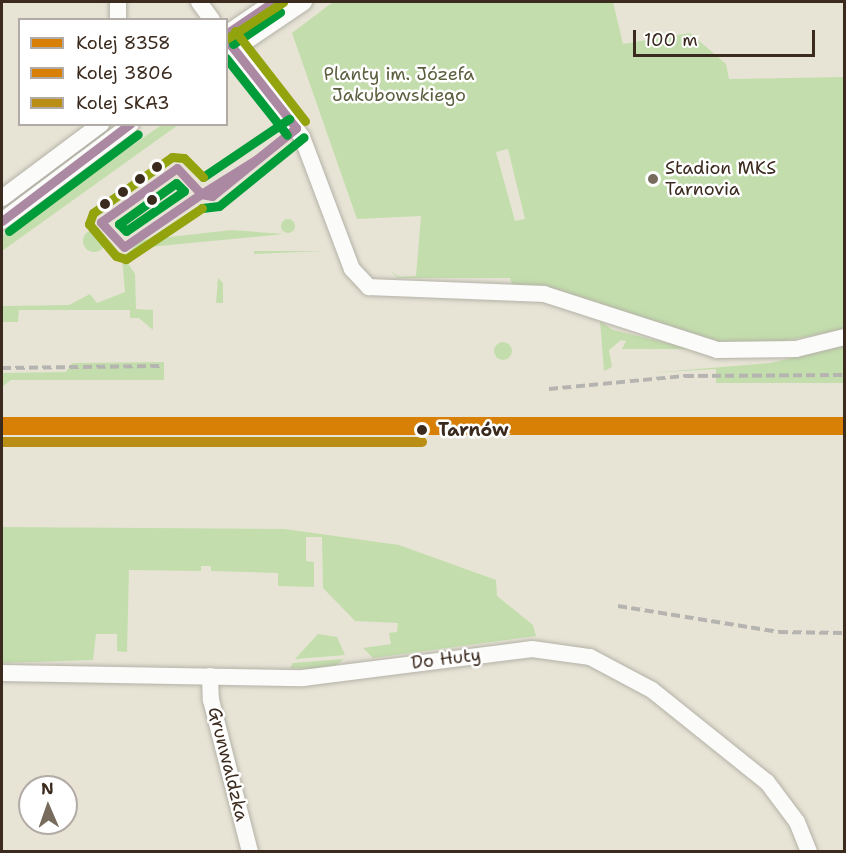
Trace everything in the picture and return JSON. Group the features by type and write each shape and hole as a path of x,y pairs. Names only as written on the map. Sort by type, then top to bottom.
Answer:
{"street":[{"path":"118,2 118,18"},
{"path":"199,2 211,18"},
{"path":"229,44 273,2"},
{"path":"229,44 304,2"},
{"path":"229,44 307,147 345,253 360,280 375,289 551,296 717,350 796,349 844,337"},
{"path":"2,198 97,126"},
{"path":"2,221 128,126"},
{"name":"Do Huty","path":"2,673 311,677 532,650 590,657 651,690 767,782 797,822 809,852"},
{"name":"Grunwaldzka","path":"210,676 211,700 250,852"}],"green space":[{"name":"Planty im. Józefa Jakubowskiego","path":"333,2 613,2 623,44 690,33 726,64 729,79 844,77 844,329 780,342 701,342 514,290 510,278 398,278 390,270 399,277 416,276 421,216 357,219 292,33","holes":["508,149 525,219 515,221 496,152"]},
{"path":"160,126 177,126 2,251 2,236"},
{"path":"288,219 293,221 295,226 293,231 288,233 283,231 281,226 283,221"},
{"path":"94,230 102,233 105,241 102,249 94,252 86,249 83,241 86,233"},
{"path":"232,230 284,234 139,248 125,259 135,274 136,309 153,310 153,330 139,318 130,318 130,310 19,310 18,322 2,322 2,306 69,305 90,294 97,303 125,292 122,258 142,240"},
{"path":"254,251 324,251 254,254"},
{"path":"218,278 223,283 223,303 216,303"},
{"path":"600,321 613,330 692,349 622,349 626,341 621,340 609,350 612,367 604,371"},
{"path":"503,342 509,345 512,351 509,357 503,360 497,357 494,351 497,345"},
{"path":"844,346 844,383 716,383 716,369 649,373 770,363"},
{"path":"164,362 164,380 11,380 3,386 2,380 2,373 66,372 72,363"},
{"path":"2,527 285,529 399,545 496,580 497,596 533,625 536,636 373,658 363,648 391,644 389,633 397,632 398,623 355,621 323,588 322,537 306,537 306,561 314,562 314,587 278,586 278,573 211,571 211,566 201,566 201,571 129,570 127,652 117,651 117,634 96,634 93,660 2,663"},
{"path":"318,634 337,637 345,655 295,659"},
{"path":"344,659 330,670 290,668 293,663"}],"railway":[{"path":"2,368 160,366"},
{"path":"549,389 685,376 844,375"},
{"path":"618,606 779,632 844,633"}],"rail line":[{"name":"3806","path":"2,422 844,422"},
{"name":"8358","path":"2,430 844,430"},
{"name":"SKA3","path":"2,442 422,442"}],"transit line":[{"path":"228,33 273,2"},
{"path":"228,38 283,2"},
{"path":"233,44 280,12"},
{"path":"235,31 305,121"},
{"path":"228,42 296,128"},
{"path":"228,61 287,135"},
{"path":"203,177 289,119"},
{"path":"2,221 127,126"},
{"path":"296,128 212,196 201,194 257,159 296,128"},
{"path":"9,231 138,134"},
{"path":"202,208 219,206 304,137"},
{"path":"202,208 126,259 116,256 89,224 93,213 172,157 184,158 203,177"},
{"path":"177,168 201,194 124,247 101,222 177,168"},
{"path":"176,183 184,191 126,231 119,224 176,183"}],"place":[{"name":"Stadion MKS Tarnovia","path":"653,179"},
{"name":"Tarnów","path":"422,430"}]}
